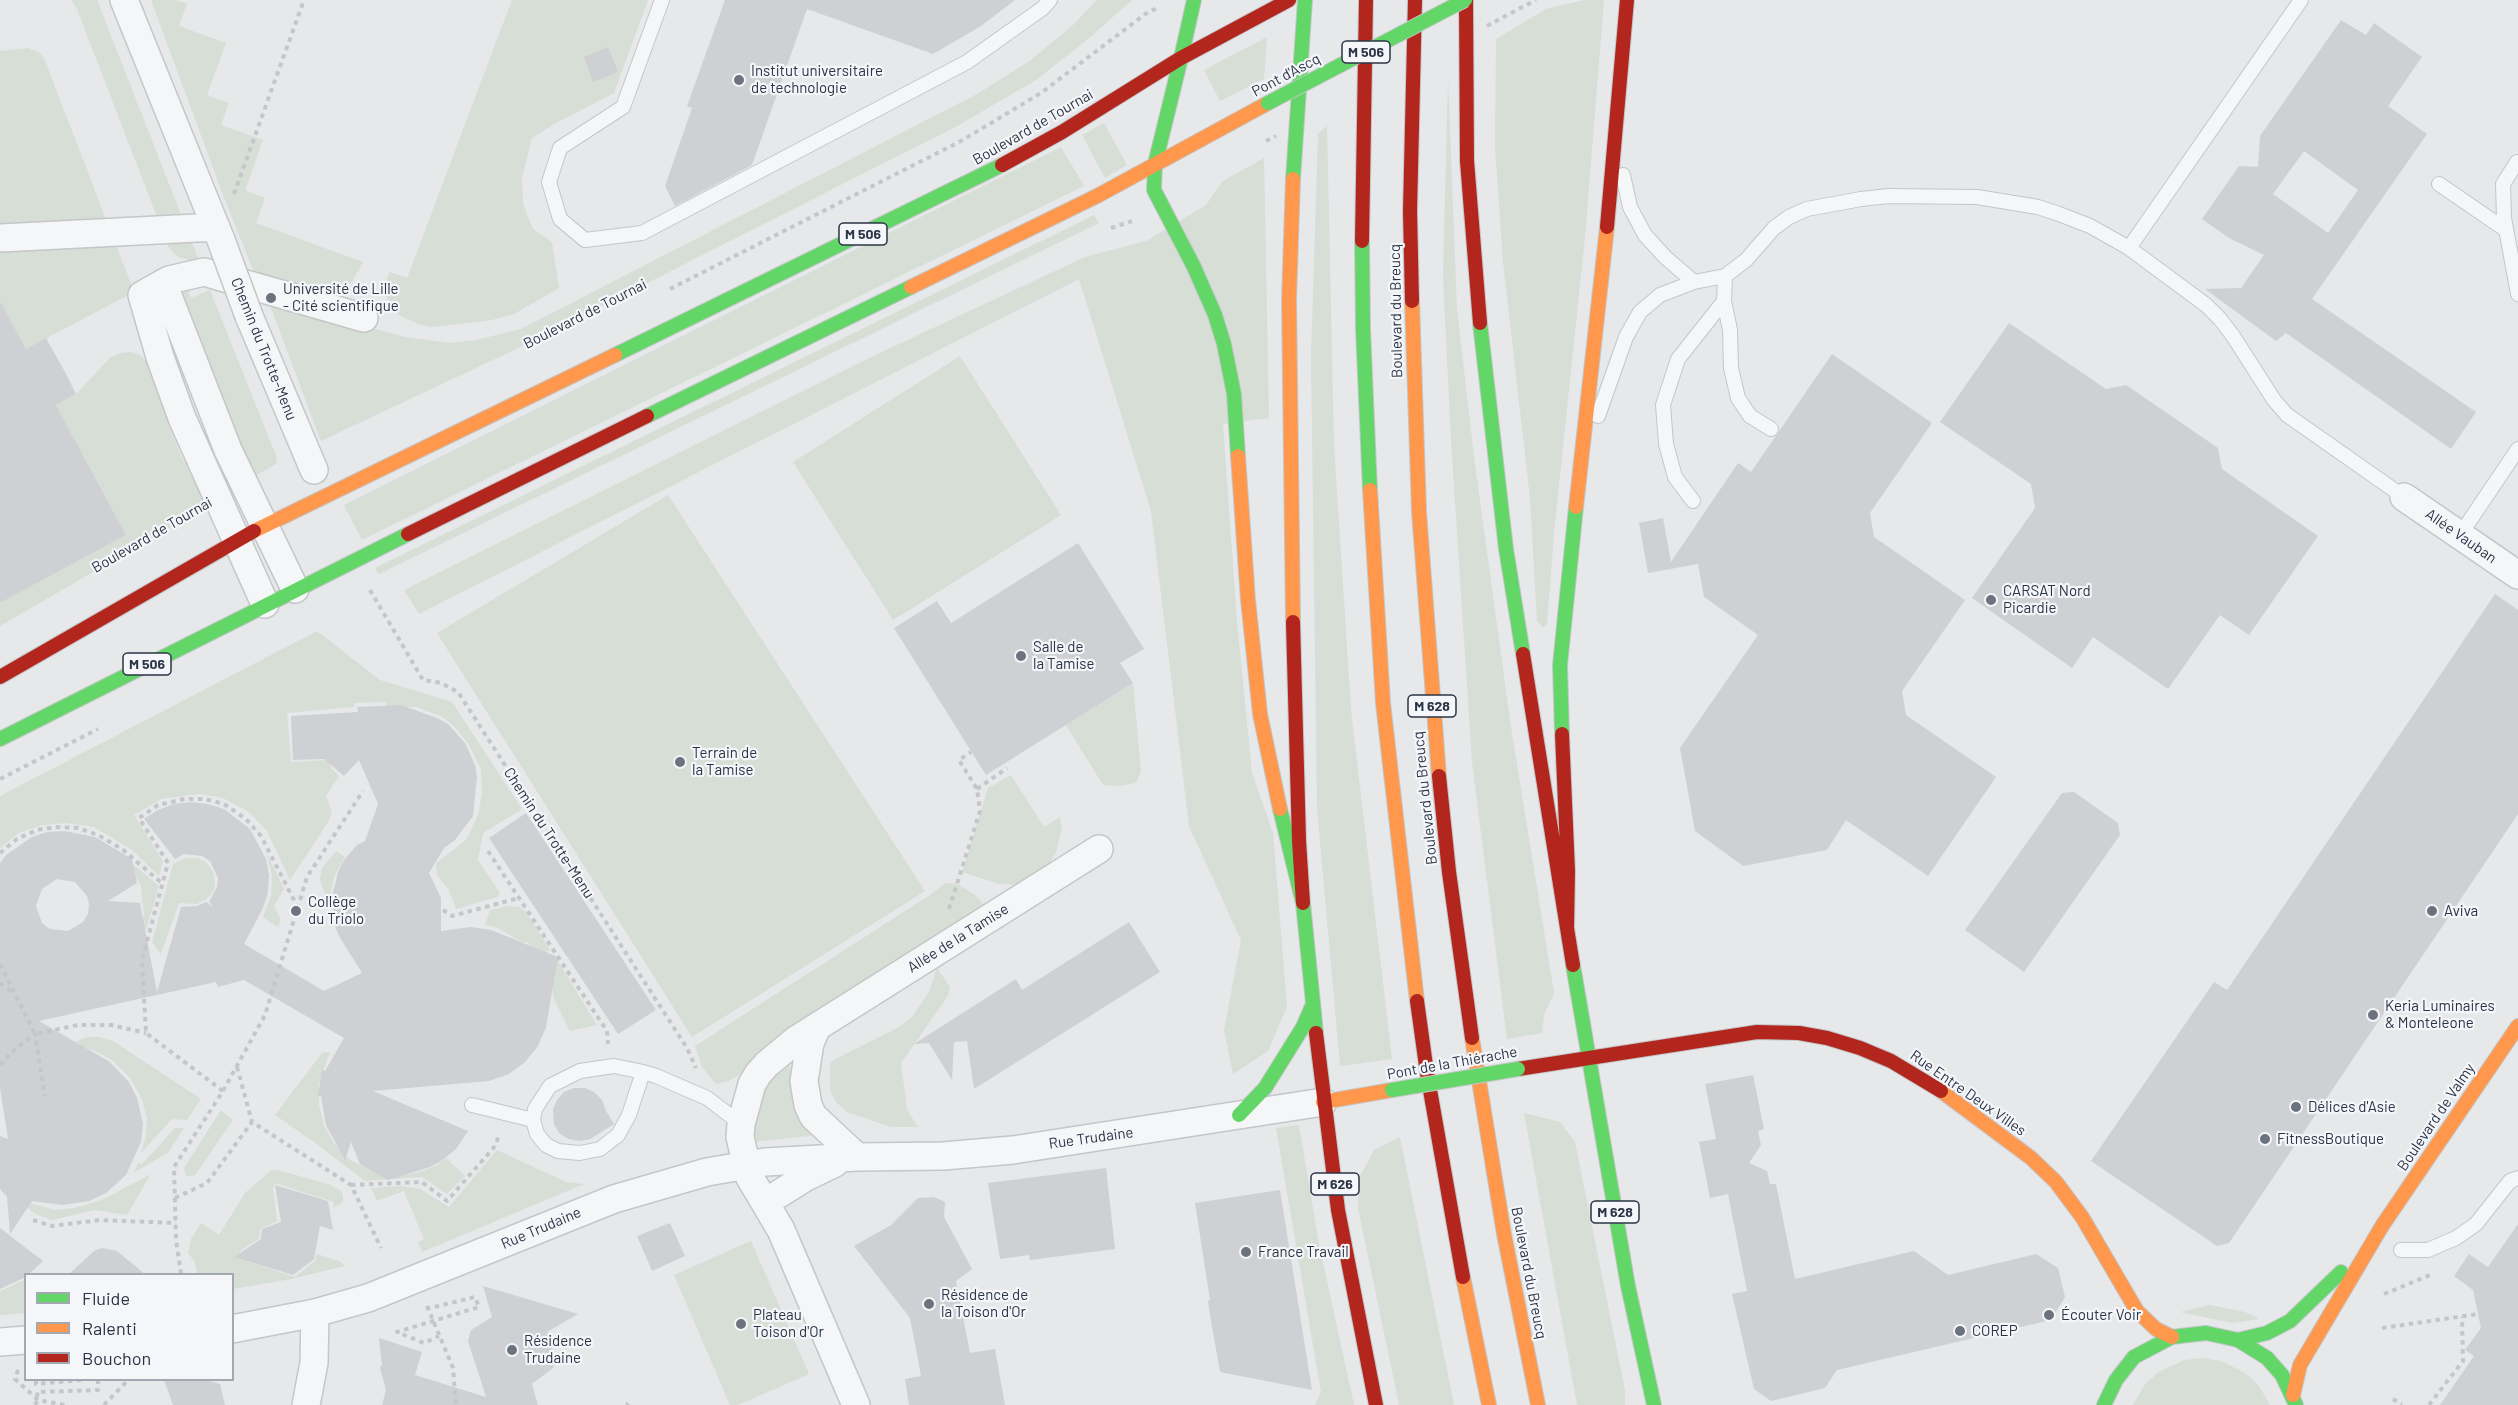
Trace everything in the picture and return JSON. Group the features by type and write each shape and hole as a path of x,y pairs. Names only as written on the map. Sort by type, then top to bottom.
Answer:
{"main road":[{"path":"1194,0 1155,164 1154,190 1162,211 1207,295 1230,369 1237,425 1248,600 1260,714 1272,777 1303,903"},
{"name":"M 506","path":"1181,58 1289,0"},
{"path":"1305,0 1293,170 1289,299 1290,500 1299,841 1323,1102"},
{"path":"1366,0 1362,211 1365,383 1373,567 1383,703 1409,945 1427,1073 1458,1251 1489,1405"},
{"name":"Boulevard du Breucq","path":"1415,0 1410,211 1414,390 1419,512 1435,736 1449,872 1472,1045 1500,1214 1538,1405"},
{"name":"Pont d'Ascq","path":"1155,164 1466,0"},
{"name":"M 628","path":"1466,0 1467,161 1476,292 1506,549 1587,1057 1628,1286 1654,1405"},
{"path":"1567,928 1568,872 1560,665 1604,258 1626,0"},
{"name":"Boulevard de Tournai","path":"0,677 264,526 990,172 1181,58"},
{"name":"M 506","path":"0,739 295,589 1076,207 1155,164"},
{"path":"1239,1115 1265,1088 1303,1027 1313,1004"},
{"name":"Boulevard de Valmy","path":"2294,1400 2300,1365 2382,1226 2518,1026"},
{"name":"Rue Entre Deux Villes","path":"1587,1057 1757,1032 1779,1031 1827,1038 1891,1061 1950,1097 2046,1172 2082,1217 2137,1311 2156,1329 2172,1336"},
{"name":"Pont de la Thiérache","path":"1323,1102 1587,1057"},
{"name":"M 626","path":"1323,1102 1338,1210 1376,1405"},
{"name":"Boulevard de Valmy","path":"2238,1340 2267,1333 2290,1321 2318,1296 2382,1226"},
{"path":"2104,1405 2116,1380 2134,1357 2172,1336 2206,1333 2238,1340 2267,1358 2282,1375 2294,1400"}],"street":[{"name":"Chemin du Trotte-Menu","path":"124,0 249,316 314,470"},
{"path":"0,238 187,228 218,233"},
{"path":"265,604 182,417 160,357 142,295 163,283 195,273 217,274 364,318"},
{"path":"163,283 228,450 295,589"},
{"name":"Allée Vauban","path":"2404,497 2518,575"},
{"name":"Allée de la Tamise","path":"856,1405 781,1230 750,1176 747,1166 740,1137 741,1124 747,1100 758,1074 780,1053 817,1027 1099,849"},
{"path":"817,1027 810,1043 805,1071 804,1081 808,1105 813,1116 857,1157"},
{"name":"Rue Trudaine","path":"234,1329 315,1313 368,1298 614,1199 707,1172 765,1162 857,1157 943,1156 1013,1150 1323,1102"},
{"name":"Rue Trudaine","path":"766,1202 819,1170 857,1157"},
{"path":"306,1405 314,1363 315,1313"},
{"path":"0,1342 24,1340"}],"lane":[{"path":"662,0 623,107 560,147 549,182 560,219 585,240 642,233 968,62 1043,8 1050,0"},
{"path":"2129,248 2301,0"},
{"path":"1615,132 1626,189 1637,222 1654,246 1694,282"},
{"path":"2517,162 2502,184 2506,230 2518,294"},
{"path":"2439,184 2506,230"},
{"path":"1581,457 1614,377 1626,337 1640,312 1660,295 1694,282 1725,276 1746,260 1774,228 1807,209 1835,202 1889,196 1977,197 2038,207 2090,226 2129,248 2206,305 2220,319 2274,400 2287,415 2404,497"},
{"path":"1725,276 1724,301 1730,330 1731,368 1738,398 1750,416 1771,429"},
{"path":"1693,501 1675,477 1666,444 1663,405 1678,359 1724,301"},
{"path":"2460,535 2518,448"},
{"path":"643,1072 629,1115 618,1135 600,1149 580,1154 558,1151 546,1145 537,1134 533,1120 535,1109 540,1098 550,1086 580,1071 609,1066 643,1072 707,1098 741,1124"},
{"path":"472,1105 533,1120"},
{"path":"2401,1250 2428,1250 2456,1238 2476,1224 2510,1181 2518,1178"}],"path":[{"path":"233,197 304,0"},
{"path":"1511,13 1536,0"},
{"name":"Boulevard de Tournai","path":"664,292 961,141 1041,93 1148,12 1166,4"},
{"name":"Chemin du Trotte-Menu","path":"370,590 423,680 441,682 458,692 687,1048 707,1098"},
{"name":"Allée de la Tamise","path":"947,916 978,823 980,810 977,789 959,760 971,752"},
{"path":"977,789 1007,768"},
{"path":"181,1273 174,1167 223,1091 265,1015 307,877 363,791"},
{"path":"146,1033 142,960 168,863 139,818 158,805 184,799 205,799 224,804 246,819 261,836 297,906"},
{"path":"0,854 17,839 37,830 56,827 78,828 98,835 122,849 162,884"},
{"path":"488,852 607,1031 609,1066"},
{"path":"443,910 452,916 519,898"},
{"path":"0,964 35,1034 45,1096"},
{"path":"0,983 15,993"},
{"path":"0,1065 13,1051 35,1034 78,1025 111,1025 146,1033 223,1091"},
{"path":"237,1066 252,1122 351,1185 381,1248"},
{"path":"351,1185 422,1182 447,1201 496,1145 505,1113"},
{"path":"175,1198 207,1183 252,1122"},
{"path":"33,1220 52,1226 100,1220 176,1223"},
{"path":"2384,1294 2434,1272"},
{"path":"416,1311 475,1297 479,1306 397,1332 424,1343 438,1336"},
{"path":"425,1302 453,1368 456,1405"},
{"path":"2382,1328 2478,1314"},
{"path":"2429,1405 2463,1361 2462,1317"},
{"path":"15,1379 36,1403 65,1405"},
{"path":"36,1381 36,1384 70,1381"},
{"path":"36,1403 37,1392 98,1390 98,1381"},
{"path":"104,1405 127,1381"},
{"path":"2393,1399 2402,1405"}],"shaded area":[{"path":"71,0 97,0 200,263 178,257 169,248 77,9"},
{"path":"151,0 176,0 187,4 179,26 226,43 207,95 229,103 221,125 263,140 245,190 265,198 256,223 363,262 352,282 342,289 331,294 318,295 256,277"},
{"path":"512,0 648,0 614,93 532,138 522,177 523,204 533,229 552,242 559,288 514,314 492,320 432,327 421,325 402,317 392,308 385,293 387,278 390,272 407,278"},
{"path":"1097,0 1132,0 1036,80 959,125 531,342 321,441 268,300 405,337 450,343 476,340 521,329 979,93 1031,60 1073,25"},
{"path":"1584,0 1604,0 1585,237 1554,533 1547,624 1543,627 1537,621 1530,498 1503,262 1495,147 1496,39 1546,9"},
{"path":"1267,37 1264,79 1220,101 1204,70"},
{"path":"28,48 38,52 44,58 134,292 26,349 0,301 0,51"},
{"path":"1448,79 1457,309 1474,457 1511,727 1554,993 1544,1015 1542,1033 1507,1039 1472,762 1451,441 1443,276"},
{"path":"1104,123 1127,165 1105,178 1082,135"},
{"path":"1327,126 1334,445 1351,710 1392,1059 1340,1066 1317,808 1311,357 1318,134"},
{"path":"1061,147 1084,186 362,540 344,505"},
{"path":"1264,158 1269,418 1223,424 1237,622 1252,773 1273,833 1287,1007 1268,1051 1233,1074 1224,1030 1241,940 1189,826 1151,511 1079,279 419,614 404,590 869,358 1085,257 1146,241 1206,205 1223,181"},
{"path":"1094,215 1099,223 379,574 375,568"},
{"path":"187,288 191,298 210,290 277,458 276,464 253,477 180,291"},
{"path":"131,352 140,355 146,361 178,449 207,506 0,626 0,603 126,535 56,405 76,394 110,358"},
{"path":"960,356 1061,515 893,620 793,462"},
{"name":"Terrain de la Tamise","path":"668,495 925,891 692,1037 437,633"},
{"path":"317,631 380,680 452,702 522,809 483,833 478,860 500,893 497,897 456,909 449,890 437,875 436,863 466,840 478,815 482,794 481,769 469,745 454,726 441,716 416,707 387,707 386,702 354,703 354,707 287,713 291,762 331,760 331,768 339,776 326,796 332,813 327,824 290,880 267,831 249,812 223,798 199,794 161,799 134,815 163,861 159,876 132,850 94,827 66,823 42,825 19,833 0,848 0,796"},
{"path":"1133,683 1141,772 1136,783 1118,786 1103,785 1066,725"},
{"path":"1011,775 1044,827 1060,817 1062,828 1056,852 1050,862 1020,885 999,884 962,872 988,788"},
{"path":"336,851 345,857 334,877 330,896 325,894 320,880 322,868"},
{"path":"266,852 284,889 274,906 281,920 278,927 263,917 271,896 272,876"},
{"path":"186,858 198,858 207,863 213,872 214,891 207,899 197,904 179,903 161,954 152,942 173,864"},
{"path":"129,861 159,886 146,930 141,927 144,915 141,887"},
{"path":"945,883 957,884 974,894 984,905 983,909 755,1055 739,1075 716,1084 702,1067 695,1046 930,895"},
{"path":"509,906 519,907 526,912 550,950 539,956 526,941 523,943 498,928 485,925 490,910"},
{"path":"556,958 597,1025 570,1031 554,999 551,981"},
{"path":"937,968 950,987 948,996 901,1063 907,1110 918,1127 891,1127 847,1112 836,1102 830,1090 830,1064 835,1059 899,1027 912,1017 929,992"},
{"path":"87,1037 99,1037 113,1041 201,1099 187,1120 172,1119 141,1153 146,1136 147,1119 142,1099 130,1078 112,1060 93,1050 71,1044"},
{"path":"330,1052 319,1083 319,1105 324,1126 334,1143 349,1159 368,1169 389,1175 423,1171 438,1165 446,1158 465,1176 447,1194 422,1177 365,1181 275,1115 322,1053"},
{"path":"789,1061 791,1081 819,1135 752,1142 756,1106 763,1084"},
{"path":"221,1110 233,1120 195,1175 186,1176 184,1168"},
{"path":"1524,1113 1560,1122 1575,1142 1625,1390 1625,1405 1577,1405"},
{"path":"1299,1125 1319,1244 1354,1405 1315,1405 1321,1392 1276,1128"},
{"path":"175,1128 184,1128 168,1153 134,1172 138,1163 142,1164"},
{"path":"1400,1137 1454,1405 1399,1405 1358,1208 1359,1178 1374,1150"},
{"path":"497,1150 566,1182 584,1184 422,1252 418,1242 424,1239 404,1191 377,1201 371,1188 401,1186 420,1189 449,1207"},
{"path":"278,1170 331,1185 341,1191 343,1202 333,1208 334,1202 275,1183 273,1188 277,1221 260,1229 259,1239 240,1251 240,1259 295,1277 315,1261 317,1254 341,1262 345,1266 291,1279 234,1289 234,1273 197,1273 195,1262 188,1253 191,1239 201,1223 219,1235 245,1193 270,1171"},
{"path":"151,1174 127,1215 94,1210 52,1220 35,1214 21,1202 55,1210 74,1208 102,1200"},
{"name":"Plateau Toison d'Or","path":"751,1241 809,1374 738,1405 730,1405 674,1275"},
{"path":"24,1280 24,1313 0,1315 0,1291"},
{"path":"2210,1305 2245,1312 2260,1319 2232,1323 2180,1312"},
{"path":"2202,1358 2221,1361 2245,1373 2259,1386 2270,1405 2133,1405 2145,1384 2159,1372 2184,1360"}],"building":[{"name":"Institut universitaire de technologie","path":"725,0 1015,0 981,26 933,54 807,9 752,165 675,206 665,186 692,108 687,106"},
{"path":"2341,20 2366,35 2374,23 2422,57 2388,106 2427,134 2312,299 2476,412 2451,449 2286,333 2276,341 2205,289 2241,288 2264,255 2229,238 2202,219 2239,166 2258,167 2260,136","holes":["2304,151 2358,190 2328,233 2273,194"]},
{"path":"608,47 618,72 593,82 584,57"},
{"path":"0,301 26,349 46,338 65,372 76,394 56,405 126,535 0,603"},
{"path":"2009,323 2106,389 2126,385 2218,448 2222,469 2318,536 2249,635 2220,615 2168,689 2093,637 2072,668 1972,598 2035,508 2031,484 1940,422"},
{"path":"1832,354 1932,423 1870,513 1874,537 1965,600 1902,691 1906,715 1996,777 1928,876 1846,820 1827,850 1743,866 1695,831 1680,748 1758,635 1704,597 1698,564 1648,573 1639,523 1663,518 1671,562 1738,463 1751,472"},
{"name":"Salle de la Tamise","path":"1078,543 1144,649 1120,663 1133,683 986,775 894,628 937,601 951,623"},
{"path":"2495,594 2518,610 2518,814 2229,1243 2217,1246 2091,1161 2214,982 2227,990"},
{"path":"401,705 448,724 465,743 475,765 477,777 473,816 455,840 444,848 429,873 441,898 441,931 471,927 491,930 558,957 546,1027 538,1046 525,1062 509,1074 489,1081 373,1091 468,1131 456,1149 440,1162 388,1180 360,1164 351,1142 345,1160 326,1125 321,1096 318,1096 322,1070 325,1071 344,1038 244,980 218,987 216,982 39,1021 110,1062 129,1082 137,1098 143,1124 141,1142 126,1175 106,1193 89,1201 63,1205 32,1201 10,1234 7,1197 0,1189 0,1136 8,1139 0,1088 0,863 6,855 32,837 47,832 64,831 95,837 132,859 137,883 108,901 140,903 157,992 181,907 197,906 206,902 213,907 209,902 217,887 218,878 210,861 202,856 184,854 175,859 144,819 174,804 191,802 224,809 250,829 266,859 269,875 268,892 263,908 244,944 324,991 362,973 339,936 334,923 332,897 338,872 344,860 357,845 365,841 378,804 359,760 344,776 324,759 293,760 291,716 358,712 357,707","holes":["57,879 75,882 87,896 88,914 83,922 68,931 50,929 42,923 36,906 42,889"]},
{"path":"2074,792 2118,823 2120,835 2024,972 1965,930 2062,793"},
{"path":"526,813 656,1010 618,1034 489,838"},
{"path":"1129,922 1160,972 974,1089 967,1041 954,1042 952,1080 929,1043 914,1044 1016,979 1022,990"},
{"path":"1753,1075 1764,1129 1758,1131 1761,1145 1749,1163 1767,1171 1770,1184 1776,1184 1795,1279 1914,1251 1948,1275 2036,1254 2058,1268 2065,1297 2051,1320 1837,1370 1825,1388 1771,1401 1754,1389 1732,1294 1747,1291 1728,1194 1710,1198 1699,1142 1716,1139 1705,1084"},
{"path":"574,1088 585,1088 594,1092 602,1100 614,1124 590,1139 579,1141 560,1134 554,1125 553,1109 564,1092"},
{"path":"1106,1168 1115,1249 1030,1260 1029,1255 1000,1259 988,1183"},
{"path":"275,1185 328,1201 333,1230 320,1226 314,1259 293,1275 234,1257 261,1239 262,1229 281,1222"},
{"name":"France Travail","path":"1280,1190 1312,1390 1220,1372 1211,1321 1208,1301 1210,1300 1195,1203"},
{"name":"Résidence de la Toison d'Or","path":"934,1197 945,1202 944,1217 972,1269 956,1281 970,1353 995,1349 1005,1405 909,1405 905,1379 921,1376 910,1318 854,1246 891,1225 918,1198"},
{"path":"670,1223 685,1256 652,1271 637,1236"},
{"path":"2518,1224 2518,1405 2440,1405 2474,1356 2465,1350 2481,1328 2473,1290 2454,1276 2469,1254 2488,1267"},
{"path":"0,1228 43,1261 30,1273 24,1273 24,1278 0,1289"},
{"path":"102,1248 117,1251 144,1273 70,1273 94,1251"},
{"name":"Résidence Trudaine","path":"483,1286 578,1314 547,1332 555,1359 553,1368 532,1384 538,1405 382,1405 386,1390 380,1368 382,1365 379,1338 422,1352 415,1375 486,1397 468,1341 471,1330 492,1317"},
{"path":"164,1381 210,1381 220,1384 225,1405 173,1405"}],"traffic: fast":[{"path":"1181,58 1194,0"},
{"path":"1293,179 1305,0"},
{"path":"1268,103 1465,0"},
{"path":"1181,58 1155,164 1154,190 1194,267 1215,315 1224,344 1234,394 1238,456"},
{"path":"615,355 1002,165"},
{"path":"1362,241 1363,329 1370,490"},
{"path":"647,416 911,287"},
{"path":"1480,323 1506,549 1523,654"},
{"path":"1562,734 1560,665 1576,507"},
{"path":"0,739 408,534"},
{"path":"1280,809 1303,903 1316,1033"},
{"path":"1573,965 1628,1286 1654,1405"},
{"path":"1239,1115 1265,1088 1303,1027 1313,1004"},
{"path":"1392,1090 1518,1069"},
{"path":"2238,1340 2267,1333 2290,1321 2341,1272"},
{"path":"2104,1405 2116,1380 2134,1357 2172,1337 2206,1333 2238,1340 2267,1358 2282,1375 2296,1405"}],"traffic: slow":[{"path":"911,287 1097,196 1268,103"},
{"path":"1293,179 1289,299 1293,622"},
{"path":"1576,507 1607,227"},
{"path":"1412,301 1419,512 1439,776"},
{"path":"254,531 615,355"},
{"path":"1238,456 1248,600 1260,714 1280,809"},
{"path":"1370,490 1383,703 1417,1001"},
{"path":"2293,1395 2300,1365 2382,1226 2518,1026"},
{"path":"1472,1038 1504,1234 1538,1405"},
{"path":"1323,1102 1392,1090"},
{"path":"1941,1091 2031,1158 2056,1182 2082,1217 2137,1311 2156,1329 2172,1337"},
{"path":"1463,1277 1489,1405"}],"traffic: jam":[{"path":"1002,165 1062,132 1181,58 1289,0"},
{"path":"1362,241 1366,0"},
{"path":"1412,301 1410,211 1415,0"},
{"path":"1466,0 1467,161 1480,323"},
{"path":"1607,227 1627,0"},
{"path":"408,534 647,416"},
{"path":"0,677 254,531"},
{"path":"1293,622 1303,903"},
{"path":"1523,654 1567,928"},
{"path":"1562,734 1568,871 1567,928 1573,965"},
{"path":"1439,776 1449,872 1472,1038"},
{"path":"1417,1001 1427,1073 1463,1277"},
{"path":"1518,1069 1757,1032 1799,1033 1827,1038 1860,1048 1891,1061 1941,1091"},
{"path":"1316,1033 1338,1210 1376,1405"}],"place":[{"name":"Institut universitaire de technologie","path":"739,80"},
{"name":"Université de Lille ‐ Cité scientifique","path":"271,298"},
{"name":"CARSAT Nord Picardie","path":"1991,600"},
{"name":"Salle de la Tamise","path":"1021,656"},
{"name":"Terrain de la Tamise","path":"680,762"},
{"name":"Collège du Triolo","path":"296,911"},
{"name":"Aviva","path":"2432,911"},
{"name":"Keria Luminaires & Monteleone","path":"2373,1015"},
{"name":"Délices d'Asie","path":"2296,1107"},
{"name":"FitnessBoutique","path":"2265,1139"},
{"name":"France Travail","path":"1246,1252"},
{"name":"Résidence de la Toison d'Or","path":"929,1304"},
{"name":"Écouter Voir","path":"2049,1315"},
{"name":"Plateau Toison d'Or","path":"741,1324"},
{"name":"COREP","path":"1960,1331"},
{"name":"Résidence Trudaine","path":"512,1350"}]}
